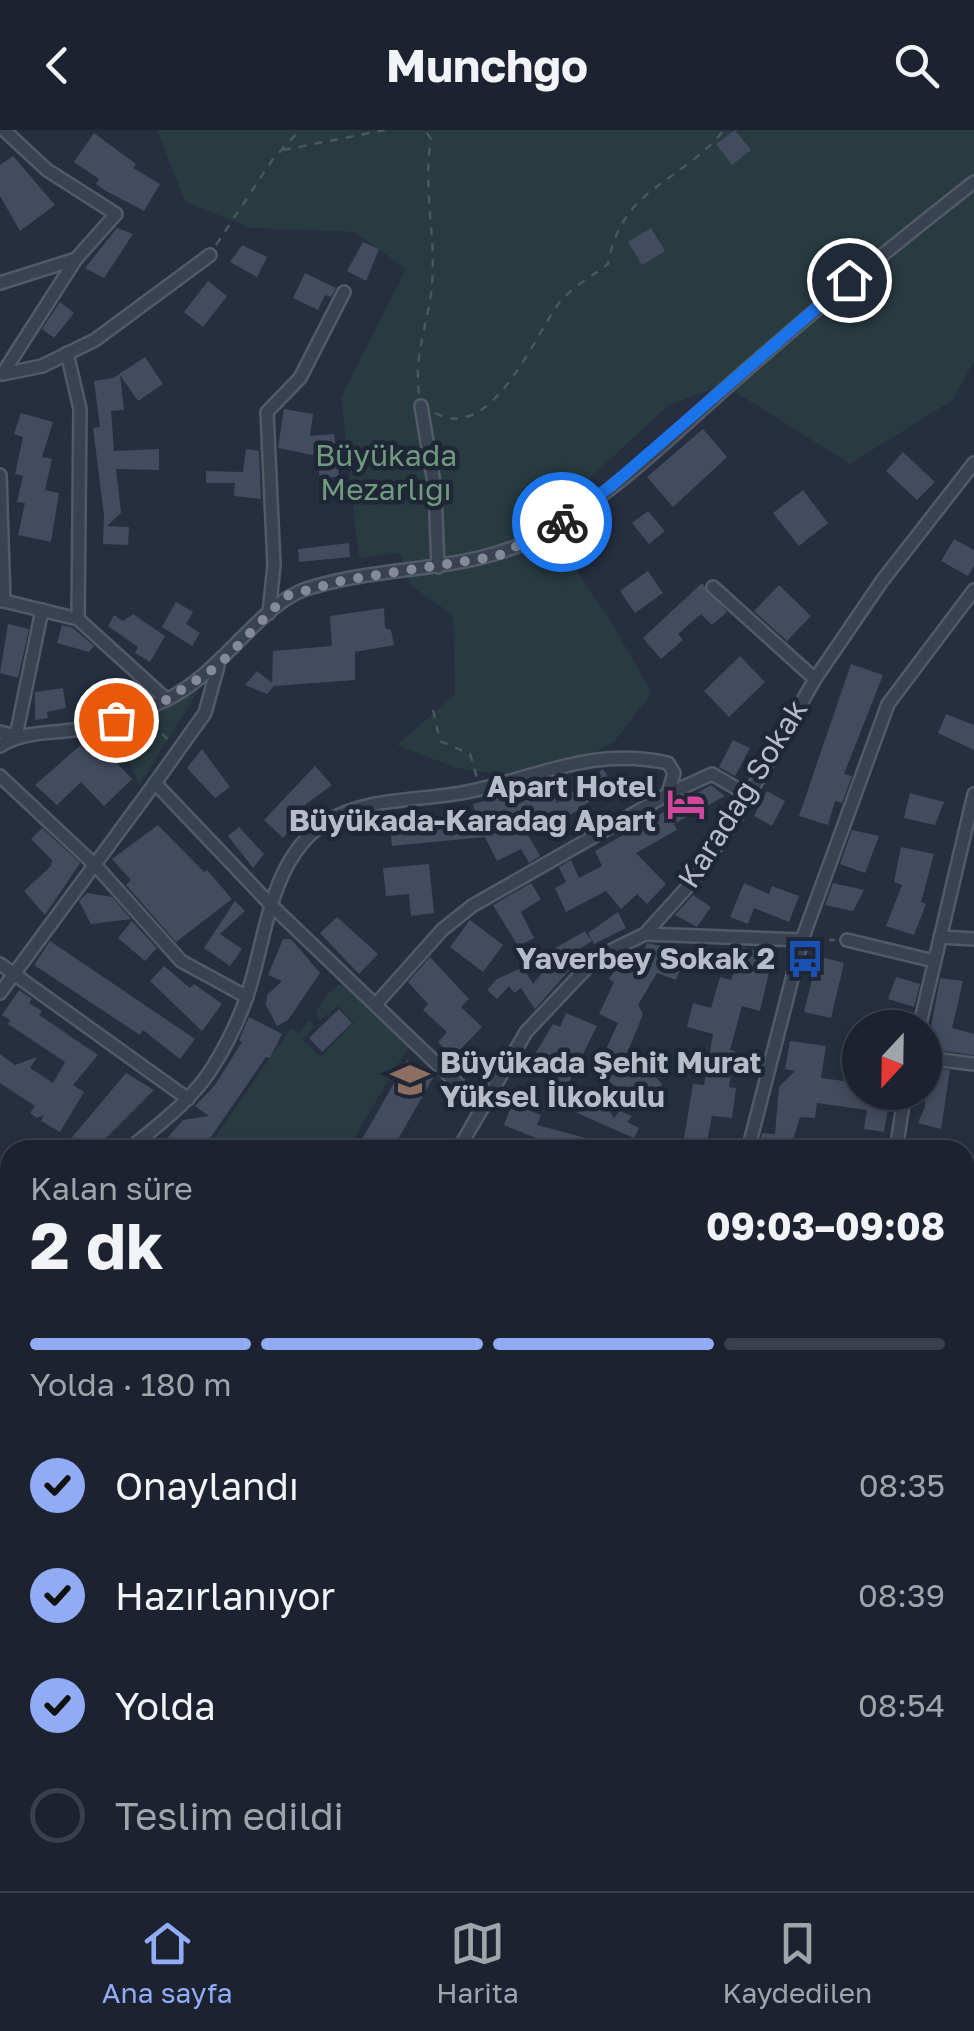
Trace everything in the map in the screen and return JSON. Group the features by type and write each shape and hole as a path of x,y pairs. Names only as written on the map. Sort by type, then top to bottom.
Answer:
{"street":[{"path":"2,375 76,259 116,214 47,170 4,130"},
{"path":"0,732 16,736 80,729 166,700 218,666 286,596 313,587 498,556 549,531 611,486 849,280 974,182"},
{"path":"2,375 42,366 95,340 210,255"},
{"path":"0,283 76,259"},
{"path":"269,613 274,565 267,412 300,378 344,292"},
{"path":"68,353 80,409 78,618"},
{"path":"421,406 435,489 438,567"},
{"name":"Karadağ Sokak","path":"464,1140 526,1032 596,958 645,934 691,883 815,679 882,582 974,462"},
{"path":"0,475 2,600 78,618 166,700"},
{"path":"713,587 815,679"},
{"path":"751,1140 802,940 888,704 974,590"},
{"path":"0,746 16,736 42,610"},
{"path":"0,994 96,868 205,713 218,666"},
{"path":"140,1140 188,1099 213,1066 246,997 271,906 293,856 326,822 365,806 480,790 598,756 668,763 674,773 668,794"},
{"path":"376,1004 434,939 472,906 668,794 712,774 748,795"},
{"path":"0,776 96,868 181,962 246,997"},
{"path":"155,782 271,906 483,1108"},
{"path":"924,1010 974,794"},
{"path":"645,934 802,940"},
{"path":"940,938 974,938"},
{"path":"847,940 934,961"},
{"path":"0,964 188,1099"},
{"path":"942,1060 974,1064"},
{"path":"898,1140 902,1110"}],"path":[{"path":"210,255 281,151 300,130"},
{"path":"281,151 384,130"},
{"path":"426,130 431,139 425,175 433,222 431,294 417,349 421,406 444,418 478,412 502,392 560,302 608,264 613,236 631,205 701,158 724,130"},
{"path":"140,710 178,750"},
{"path":"433,710 440,742 470,754 480,790"},
{"path":"802,940 847,940"}],"green space":[{"name":"Büyükada Mezarlığı","path":"157,130 974,130 974,361 953,400 850,464 724,385 669,405 592,476 555,539 612,623 652,693 614,742 542,781 456,768 397,745 455,694 453,615 410,585 400,553 359,558 341,397 406,269 354,232 251,228 185,202"},
{"path":"199,690 139,785 116,732"},
{"path":"343,982 410,1044 353,1140 213,1140 291,1028 299,1034 309,1020 314,1026 302,1040 321,1057 354,1023 338,1006 320,1020 315,1013 327,994"}],"building":[{"path":"735,130 751,150 732,165 716,144"},
{"path":"94,133 136,164 133,168 160,184 144,211 96,184 99,179 74,162"},
{"path":"13,156 55,205 20,231 0,196 0,165"},
{"path":"117,228 133,234 104,278 85,268"},
{"path":"651,228 665,251 642,265 628,242"},
{"path":"363,242 379,249 366,281 347,271"},
{"path":"242,245 267,257 257,277 230,262"},
{"path":"305,273 336,288 331,297 325,295 318,310 293,298"},
{"path":"208,281 227,296 203,327 184,312"},
{"path":"60,302 74,313 54,338 42,329"},
{"path":"145,357 163,384 138,401 120,375 124,410 111,411 114,451 159,449 159,470 116,469 121,513 107,526 129,527 128,545 103,544 104,515 93,428 100,427 94,381 113,378"},
{"path":"284,409 313,414 310,436 334,434 339,476 320,479 317,456 278,448"},
{"path":"21,413 53,422 42,457 52,459 45,490 59,493 51,542 18,535 25,503 17,502 23,476 15,474 23,437 14,434"},
{"path":"703,429 727,457 673,507 647,477"},
{"path":"246,449 259,451 261,499 234,496 235,483 206,483 206,471 243,472"},
{"path":"903,452 935,482 917,500 886,471"},
{"path":"803,490 828,523 799,546 773,513"},
{"path":"648,511 665,531 649,544 632,523"},
{"path":"954,539 974,550 974,566 968,576 941,561"},
{"path":"349,543 350,557 299,562 298,549"},
{"path":"648,571 663,593 635,613 620,591"},
{"path":"702,583 727,612 712,625 701,614 678,634 683,640 661,659 643,638"},
{"path":"779,585 811,616 787,641 754,611"},
{"path":"176,602 193,612 186,624 200,633 192,646 162,627"},
{"path":"384,608 385,628 391,630 394,645 355,652 355,680 274,686 267,694 245,685 257,671 272,683 273,651 332,646 330,616"},
{"path":"133,614 165,636 150,662 135,653 138,647 108,626 114,615 123,621"},
{"path":"8,624 29,629 18,678 0,673"},
{"path":"62,625 73,628 94,646 89,652 57,643"},
{"path":"740,656 765,682 729,717 704,691"},
{"path":"851,664 883,675 844,774 852,776 842,803 835,801 828,825 799,816"},
{"path":"63,688 66,708 47,712 48,718 35,720 35,692"},
{"path":"946,714 974,725 974,750 938,733"},
{"path":"91,736 132,779 104,806 81,782 57,805 35,785"},
{"path":"733,740 750,748 735,776 719,767"},
{"path":"202,749 230,787 215,798 187,768"},
{"path":"315,766 332,785 298,810 304,816 283,838 264,820"},
{"path":"603,769 613,784 575,812 528,835 540,856 529,863 521,849 497,861 485,837 392,846 389,820 476,816 473,804 509,795 512,807 550,789 557,803"},
{"path":"711,785 725,796 674,824 677,830 636,853 666,884 647,904 637,894 621,909 606,891 566,912 555,888 566,882 559,867 571,860 579,878 602,866 595,851"},
{"path":"767,791 785,801 772,826 754,816"},
{"path":"910,793 944,802 935,825 904,818"},
{"path":"158,825 232,899 176,942 126,885 131,880 112,859"},
{"path":"239,827 264,854 253,868 228,836"},
{"path":"42,828 80,863 45,915 24,891 51,866 52,860 31,839"},
{"path":"852,830 879,836 865,873 840,864"},
{"path":"901,847 934,854 921,902 926,904 914,935 886,926 902,885 894,882"},
{"path":"429,864 434,913 411,916 409,894 386,896 383,868"},
{"path":"531,883 541,899 521,912 534,938 518,946 493,905"},
{"path":"744,883 769,894 772,886 799,896 789,922 754,908 748,924 730,917"},
{"path":"833,883 864,890 853,911 825,905"},
{"path":"87,893 112,897 131,919 91,924 79,901"},
{"path":"693,895 711,907 697,927 675,915"},
{"path":"235,901 245,911 220,934 242,949 230,966 204,948"},
{"path":"618,912 626,928 594,944 588,933"},
{"path":"337,917 378,954 359,974 320,933"},
{"path":"470,920 503,945 483,972 450,947"},
{"path":"132,921 157,948 145,961 118,938"},
{"path":"585,931 592,941 564,959 573,966 535,1009 521,988 514,993 509,986 497,999 487,990 497,979 523,967 533,984 549,965 543,955"},
{"path":"283,939 291,939 320,973 288,1020 277,1026 266,1005 267,995 282,981 268,975"},
{"path":"50,941 195,1039 180,1059 143,1030 140,1035 34,965"},
{"path":"647,943 687,952 676,980 657,973 638,1005 643,1014 626,1056 648,1068 662,1084 654,1104 594,1076 618,1023 599,1014 614,982 609,979 620,961 637,971"},
{"path":"742,947 773,955 760,1011 742,1006 730,1050 735,1051 729,1087 736,1088 732,1118 712,1116 707,1140 684,1138 693,1084 704,1085 713,1034 687,1027 693,1003 711,1008 720,977 731,980"},
{"path":"818,956 844,963 831,1018 804,1012"},
{"path":"430,957 469,999 461,1007 482,1027 453,1057 438,1042 447,1032 423,1010 428,1004 408,982"},
{"path":"164,966 190,988 194,984 222,1004 202,1031 150,981"},
{"path":"896,977 920,984 914,1007 888,999"},
{"path":"940,978 963,981 952,1028 974,1034 974,1055 942,1051 942,1010 934,1010"},
{"path":"19,990 42,1011 39,1015 98,1055 73,1085 84,1092 60,1132 41,1121 44,1115 37,1118 30,1113 35,1106 0,1083 0,1054 15,1065 37,1057 30,1068 53,1083 65,1062 8,1024 10,1020 2,1015"},
{"path":"339,1009 352,1023 322,1052 309,1038"},
{"path":"566,1013 597,1026 567,1086 528,1066 553,1024 560,1027"},
{"path":"249,1017 282,1034 270,1058 266,1057 209,1140 166,1140 183,1120 209,1116 195,1106 215,1085 242,1042 239,1040"},
{"path":"790,1041 826,1046 821,1078 842,1081 842,1106 817,1103 815,1118 800,1117 793,1140 760,1140 762,1133 775,1134 779,1087 795,1071 785,1069"},
{"path":"407,1060 434,1076 398,1140 362,1140"},
{"path":"942,1069 950,1070 941,1129 918,1123 924,1110 942,1110"},
{"path":"126,1073 154,1090 104,1140 70,1140"},
{"path":"585,1096 605,1104 614,1118 620,1111 632,1116 627,1122 639,1128 634,1138 577,1113"},
{"path":"512,1104 541,1115 537,1125 586,1138 541,1140 504,1125"},
{"path":"867,1110 888,1110 884,1132 864,1129"}],"way so far":[{"path":"116,720 166,700 218,666 286,596 345,580 498,556 562,522"}],"place":[{"name":"Apart Hotel Büyükada-Karadağ Apart","path":"686,804"},
{"name":"Yaverbey Sokak 2","path":"805,959"},
{"name":"Büyükada Şehit Murat Yüksel İlkokulu","path":"410,1080"}],"route":[{"path":"562,522 611,486 849,280"}]}
